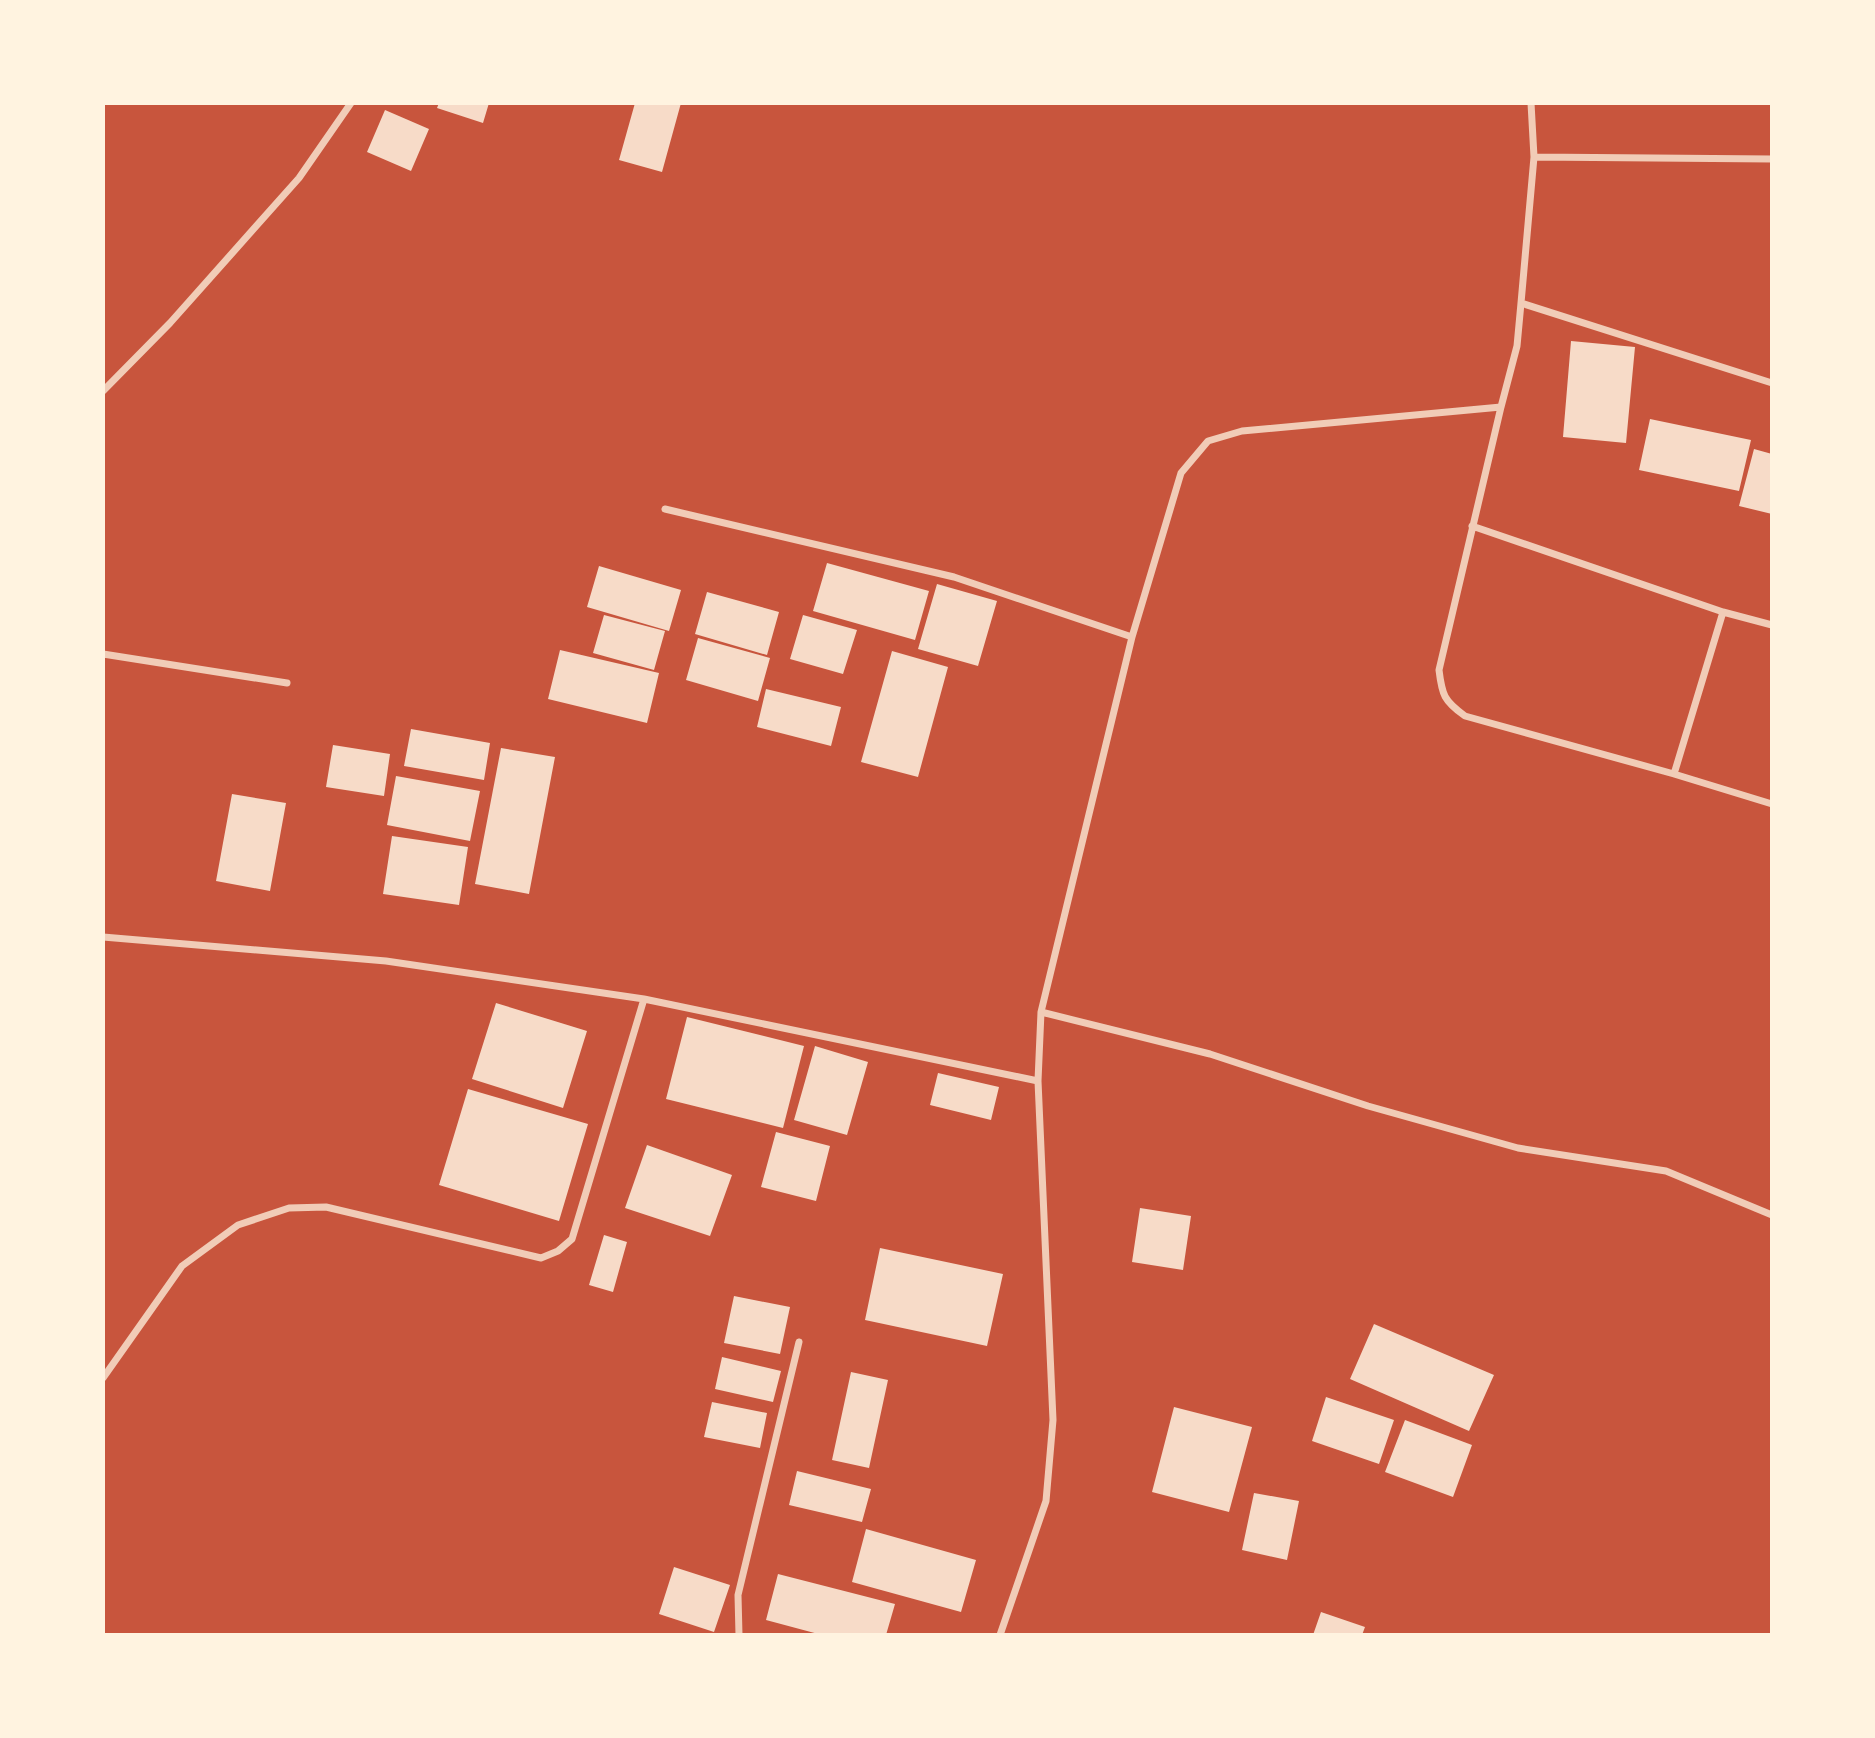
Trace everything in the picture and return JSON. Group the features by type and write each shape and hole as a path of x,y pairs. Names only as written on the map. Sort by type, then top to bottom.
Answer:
{"street":[{"path":"103,391 170,323 299,178 351,103"},
{"path":"1531,103 1534,157 1517,346 1439,670 1441,689 1447,703 1465,716 1772,804"},
{"path":"1534,157 1772,159"},
{"path":"1521,303 1772,383"},
{"path":"1000,1635 1046,1501 1053,1420 1038,1081 1041,1012 1132,637 1181,473 1208,441 1242,431 1501,407"},
{"path":"665,509 954,578 1132,637"},
{"path":"1472,526 1723,612 1772,625"},
{"path":"1674,774 1723,612"},
{"path":"103,654 287,683"},
{"path":"103,937 386,961 644,999 1038,1081"},
{"path":"103,1378 181,1266 237,1225 289,1208 326,1207 541,1258 558,1251 572,1239 644,999"},
{"path":"1041,1012 1210,1054 1368,1106 1518,1148 1666,1171 1772,1215"},
{"path":"739,1635 738,1595 799,1342"}],"building":[{"path":"439,103 489,103 483,123 437,108"},
{"path":"635,103 681,103 662,172 619,160"},
{"path":"385,110 429,129 411,171 367,152"},
{"path":"1571,341 1635,347 1626,443 1563,437"},
{"path":"1650,419 1751,440 1739,491 1639,470"},
{"path":"1754,449 1772,454 1772,514 1739,506"},
{"path":"827,563 929,591 915,640 813,611"},
{"path":"599,566 681,590 669,631 587,607"},
{"path":"937,584 997,601 978,666 918,649"},
{"path":"707,592 779,612 767,655 695,634"},
{"path":"604,615 665,631 654,670 593,653"},
{"path":"803,615 857,630 843,674 790,659"},
{"path":"698,638 770,658 758,701 686,680"},
{"path":"560,650 659,673 647,723 548,699"},
{"path":"892,651 948,667 918,777 861,762"},
{"path":"766,689 841,707 831,746 757,727"},
{"path":"411,729 490,743 484,780 404,766"},
{"path":"333,745 390,754 384,796 326,787"},
{"path":"501,748 555,757 529,894 475,884"},
{"path":"396,776 480,791 470,841 387,825"},
{"path":"232,794 286,803 270,891 216,881"},
{"path":"392,836 468,847 459,905 383,894"},
{"path":"496,1003 587,1031 563,1108 472,1079"},
{"path":"687,1017 804,1046 783,1128 666,1099"},
{"path":"815,1046 868,1062 847,1135 794,1120"},
{"path":"938,1073 999,1087 991,1120 930,1105"},
{"path":"468,1089 588,1124 559,1221 439,1185"},
{"path":"776,1132 830,1146 816,1201 761,1187"},
{"path":"647,1145 732,1175 710,1236 625,1208"},
{"path":"1140,1208 1191,1216 1183,1270 1132,1262"},
{"path":"604,1235 627,1242 613,1292 589,1285"},
{"path":"880,1248 1003,1274 987,1346 865,1320"},
{"path":"734,1296 790,1307 780,1354 724,1343"},
{"path":"1374,1324 1494,1375 1469,1431 1350,1379"},
{"path":"722,1357 781,1371 773,1402 715,1389"},
{"path":"851,1372 888,1380 869,1468 832,1460"},
{"path":"1326,1397 1394,1420 1379,1464 1312,1441"},
{"path":"712,1402 767,1413 760,1448 704,1437"},
{"path":"1174,1407 1252,1427 1229,1512 1152,1492"},
{"path":"1405,1420 1472,1445 1453,1497 1385,1472"},
{"path":"797,1471 871,1489 862,1522 789,1505"},
{"path":"1254,1493 1299,1501 1287,1560 1242,1550"},
{"path":"866,1529 976,1560 961,1612 852,1582"},
{"path":"674,1567 730,1585 714,1632 659,1614"},
{"path":"778,1574 895,1604 886,1635 822,1635 766,1620"},
{"path":"1321,1612 1365,1627 1362,1635 1313,1635"}]}
